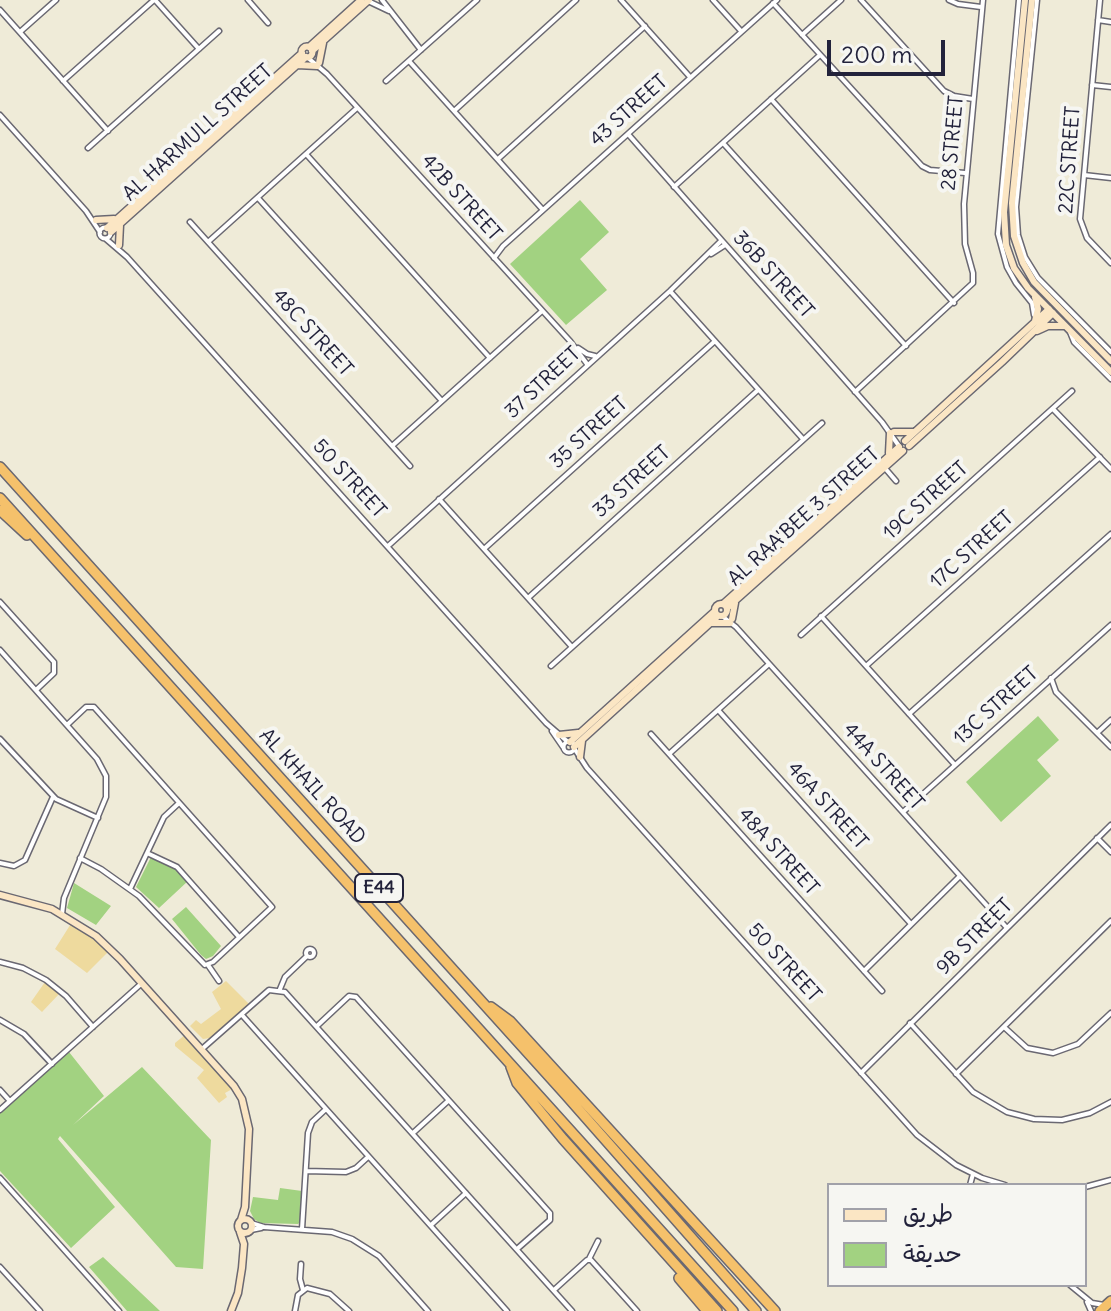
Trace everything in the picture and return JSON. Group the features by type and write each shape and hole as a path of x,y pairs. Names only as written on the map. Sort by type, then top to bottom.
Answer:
{"highway":[{"name":"AL KHAIL ROAD","path":"0,467 756,1311"},
{"name":"AL KHAIL ROAD","path":"0,498 733,1311"},
{"path":"0,510 43,546"},
{"path":"484,1004 510,1021 775,1311"},
{"path":"511,1066 521,1088 717,1311"},
{"path":"649,1237 657,1252 707,1311"}],"street":[{"path":"20,32 56,0"},
{"path":"63,81 154,0 199,49"},
{"path":"366,0 391,12"},
{"name":"AL HARMULL STREET","path":"119,221 324,41 366,0"},
{"name":"AL HARMULL STREET","path":"108,232 366,0"},
{"path":"382,0 421,50"},
{"path":"386,81 477,0"},
{"path":"454,111 576,0"},
{"path":"621,0 690,77"},
{"path":"713,0 742,31"},
{"path":"802,35 841,0"},
{"path":"861,0 944,91 973,99"},
{"path":"949,0 982,7"},
{"name":"28 STREET","path":"954,303 971,288 974,276 965,244 964,224 983,0"},
{"path":"1022,0 1004,228 1008,253 1014,268 1034,294 1111,352"},
{"path":"1035,0 1012,210 1017,242 1026,270 1075,343 1111,379"},
{"name":"22C STREET","path":"1100,0 1082,227 1089,241 1111,263"},
{"path":"251,1 268,23"},
{"path":"775,1 802,35 922,166 930,170 966,173"},
{"name":"43 STREET","path":"492,256 775,1"},
{"path":"0,10 108,131"},
{"path":"1098,20 1111,22"},
{"path":"498,159 645,26"},
{"path":"88,148 219,31"},
{"path":"297,65 318,64 324,41"},
{"name":"42B STREET","path":"308,53 573,344 587,364"},
{"path":"674,187 820,55"},
{"path":"409,61 543,210"},
{"path":"1092,85 1111,87"},
{"path":"771,99 954,303 855,392"},
{"path":"1012,100 1003,162 999,240 1013,278 1033,306 1033,323"},
{"path":"208,242 357,108"},
{"path":"0,115 108,232"},
{"name":"36B STREET","path":"627,135 903,445"},
{"path":"723,143 906,346"},
{"path":"306,154 490,358"},
{"path":"1084,175 1111,178"},
{"path":"258,198 442,401"},
{"path":"86,211 101,236 108,232"},
{"path":"96,220 119,221 119,245"},
{"name":"48C STREET","path":"190,222 410,466"},
{"path":"100,232 108,232"},
{"name":"50 STREET","path":"108,232 127,257"},
{"name":"50 STREET","path":"108,232 127,257 546,723 571,746 587,768"},
{"path":"1017,242 1038,278 1111,361"},
{"name":"37 STREET","path":"387,545 723,243"},
{"path":"670,291 803,439"},
{"path":"1033,323 1038,309 1034,294"},
{"name":"AL RAA'BEE 3 STREET","path":"583,735 884,467 917,431 1033,323 1053,309"},
{"name":"AL RAA'BEE 3 STREET","path":"571,746 888,456 1031,335 1053,309"},
{"path":"392,446 542,311"},
{"path":"1031,335 1048,326 1067,328 1111,372"},
{"name":"35 STREET","path":"484,549 715,341"},
{"name":"42B STREET","path":"573,344 596,356"},
{"name":"33 STREET","path":"528,598 758,390"},
{"name":"19C STREET","path":"801,635 1072,391"},
{"path":"1053,409 1111,469"},
{"path":"551,666 822,423"},
{"path":"888,456 892,433 917,431"},
{"name":"17C STREET","path":"866,666 1100,457"},
{"path":"884,467 896,481"},
{"path":"439,499 572,647"},
{"path":"909,714 1111,534"},
{"path":"709,624 733,623 737,599"},
{"path":"0,602 54,662 54,673 36,690"},
{"name":"44A STREET","path":"722,611 1007,928"},
{"path":"821,616 955,765"},
{"name":"13C STREET","path":"903,812 1111,625"},
{"path":"0,650 104,770 107,790 64,898 62,914"},
{"path":"669,754 769,664"},
{"path":"1051,678 1056,692 1111,747"},
{"path":"1042,687 1056,692"},
{"path":"67,725 86,707 94,707 272,907 208,965"},
{"name":"46A STREET","path":"718,710 911,924"},
{"path":"1097,733 1111,720"},
{"name":"50 STREET","path":"546,723 563,748 571,746"},
{"name":"48A STREET","path":"651,734 882,991"},
{"path":"559,735 583,735 580,757"},
{"path":"0,739 53,797 98,818"},
{"name":"50 STREET","path":"571,746 587,768 924,1142 947,1160 999,1183"},
{"path":"0,863 14,866 25,860 53,797"},
{"path":"130,889 164,817 179,803"},
{"name":"9B STREET","path":"861,1073 1111,825"},
{"path":"1097,838 1111,852"},
{"path":"147,853 177,867 239,937"},
{"path":"80,858 130,889 153,909 202,964 208,965 219,981"},
{"path":"864,971 960,876"},
{"path":"0,895 52,909 96,936 234,1086 246,1113 249,1137 245,1207 238,1226 244,1244"},
{"path":"52,909 64,898"},
{"path":"956,1074 1111,921"},
{"path":"280,989 285,977 307,956"},
{"path":"0,962 23,968 46,980 66,996 93,1027"},
{"path":"0,1110 142,983"},
{"path":"202,1049 269,990 280,989"},
{"path":"280,989 317,1026 572,1311"},
{"path":"317,1026 345,1000 354,996 546,1209 551,1216 517,1249"},
{"path":"1004,1027 1027,1048 1053,1053 1078,1044 1111,1013"},
{"path":"242,1015 507,1311"},
{"path":"0,1020 24,1034 52,1064"},
{"path":"910,1023 973,1092 993,1105 1027,1118 1069,1118 1090,1113 1111,1102"},
{"path":"0,1090 10,1101"},
{"path":"413,1133 448,1101"},
{"path":"302,1229 309,1127 326,1109"},
{"path":"306,1171 346,1172 368,1157"},
{"path":"971,1183 973,1174"},
{"path":"0,1178 119,1311"},
{"path":"1087,1186 1111,1180"},
{"path":"431,1225 466,1193"},
{"path":"231,1311 238,1293 244,1244 250,1227 245,1207"},
{"path":"241,1220 250,1227"},
{"path":"240,1232 250,1227 302,1229 332,1232 362,1243 379,1256 428,1311"},
{"path":"554,1290 589,1259 598,1241"},
{"path":"589,1259 637,1311"},
{"path":"583,1264 590,1262 597,1266"},
{"path":"301,1264 303,1290"},
{"path":"0,1267 40,1311"},
{"path":"1072,1287 1094,1304 1106,1305"},
{"path":"295,1311 298,1295 303,1290 311,1289 330,1294 349,1311"},
{"path":"1083,1297 1091,1311"},
{"path":"417,1311 423,1306"}],"green space":[{"path":"580,200 609,232 580,259 607,290 566,325 510,264"},
{"path":"1038,716 1059,740 1037,760 1051,776 1001,822 966,782"},
{"path":"151,857 176,868 188,881 159,908 136,887"},
{"path":"74,883 111,906 96,925 67,908"},
{"path":"186,907 221,946 213,956 206,959 201,955 172,919"},
{"path":"69,1052 104,1096 73,1125 142,1067 211,1140 203,1269 176,1267 60,1136 58,1139 115,1207 71,1248 0,1171 0,1113"},
{"path":"280,1188 302,1191 301,1221 298,1224 260,1223 254,1219 250,1211 253,1197 278,1200"},
{"path":"103,1257 160,1311 127,1311 89,1267"}],"sand":[{"path":"72,922 110,950 87,973 55,949"},
{"path":"226,981 249,1004 210,1038 203,1039 190,1026 196,1020 201,1024 221,1009 212,992"},
{"path":"45,982 60,993 42,1012 31,1002"},
{"path":"186,1034 234,1088 225,1093 227,1097 219,1103 197,1078 204,1070 175,1046"}]}
